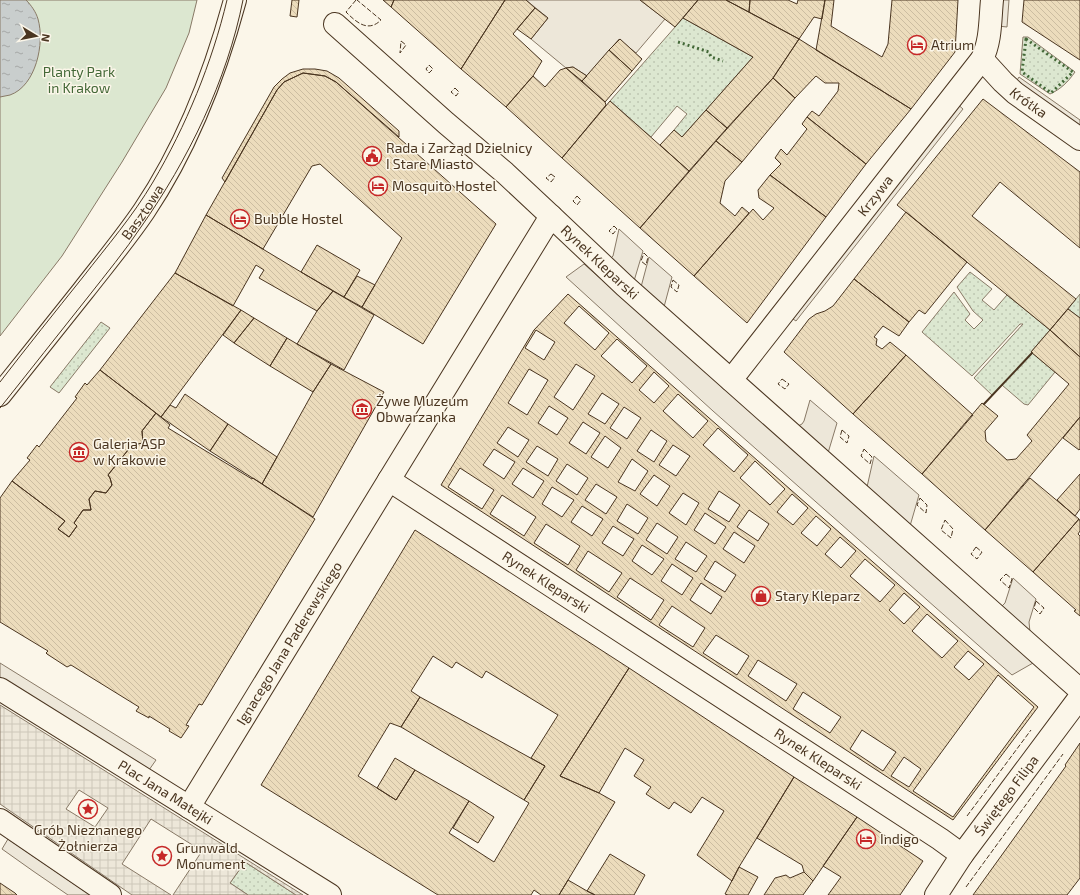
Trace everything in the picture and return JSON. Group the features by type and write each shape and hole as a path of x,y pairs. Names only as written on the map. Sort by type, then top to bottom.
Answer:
{"street":[{"name":"Basztowa","path":"0,395 124,238 158,187 182,143 202,100 220,52 235,0"},
{"name":"Krzywa","path":"731,380 982,59 987,49 990,35 992,0"},
{"name":"Rynek Kleparski","path":"335,24 505,173 625,286 1080,690"},
{"name":"Krótka","path":"982,59 1015,93 1080,139"},
{"name":"Rynek Kleparski","path":"551,216 389,480 962,854"},
{"name":"Ignacego Jana Paderewskiego","path":"189,807 389,480"},
{"name":"Plac Jana Matejki","path":"0,689 330,895"},
{"name":"Świętego Filipa","path":"936,895 962,854 1080,697"},
{"path":"0,820 110,895"}],"green space":[{"name":"Planty Park in Krakow","path":"0,0 197,0 189,33 166,88 122,162 62,256 0,336"},
{"path":"683,18 753,57 682,137 674,130 687,114 677,106 651,137 610,101"},
{"path":"1023,37 1028,37 1075,72 1058,90 1050,94 1020,74"},
{"path":"970,272 992,289 982,300 994,310 1007,295 1050,330 1031,352 1055,372 1028,405 1024,404 1002,385 992,395 974,378 1023,324 1020,324 972,376 922,332 954,292 970,314 965,320 974,329 983,320 973,311 957,287"},
{"path":"1080,294 1080,318 1068,309"},
{"path":"101,322 110,328 59,393 50,387"},
{"path":"245,862 296,895 248,895 230,883"}],"shaded area":[{"path":"526,0 640,0 665,19 636,53 619,39 587,76 573,67 566,68 531,39 548,18"},
{"path":"1000,0 1009,0 1007,27 998,26"},
{"path":"1019,77 1080,120 1080,132 1014,85"},
{"path":"955,102 963,109 796,321 787,315"},
{"path":"619,229 643,251 634,281 610,259 613,256"},
{"path":"649,257 672,277 664,307 641,287"},
{"path":"584,264 1033,663 1012,675 713,411 566,277"},
{"path":"810,400 837,423 828,453 798,426 804,421"},
{"path":"874,456 919,495 910,526 867,487"},
{"path":"1013,578 1036,599 1029,622 1030,632 1001,607 1005,603"},
{"path":"0,663 156,760 149,770 0,677"},
{"path":"0,705 303,895 296,895 245,862 230,883 248,895 173,895 202,851 151,819 122,864 171,895 132,895 0,804","holes":["79,790 108,808 95,827 66,809"]},
{"path":"8,839 90,895 68,895 2,849"}],"water":[{"path":"0,0 26,0 37,16 40,29 40,40 36,63 26,83 19,90 10,95 0,97"}],"building":[{"path":"292,0 299,0 297,17 290,16"},
{"path":"383,0 394,0 391,7"},
{"path":"394,0 505,0 461,69 391,7"},
{"path":"505,0 526,0 535,8 513,34 542,61 533,76 506,107 461,69"},
{"path":"640,0 698,0 675,27"},
{"path":"698,0 726,0 799,39 773,78 727,128 706,110 753,57 683,18"},
{"path":"726,0 750,0 749,12"},
{"path":"750,0 788,0 797,4 798,0 825,0 822,19 814,17 799,39 749,12"},
{"path":"825,0 834,0 831,26 882,57 888,44 892,0 958,0 955,52 911,109 816,50"},
{"path":"1024,0 1080,0 1080,60 1022,22"},
{"path":"535,8 548,18 531,39 517,29"},
{"path":"620,39 642,59 632,71 609,50"},
{"path":"799,39 911,109 866,164 807,117 812,111 819,116 838,91 839,83 825,83 816,76 795,98 773,78"},
{"path":"609,50 632,71 605,102 582,81"},
{"path":"573,67 587,76 582,81 566,68"},
{"path":"566,68 605,102 606,105 562,158 506,107 533,76 545,87 560,70"},
{"path":"303,69 327,71 339,78 399,131 399,137 336,82 325,76 303,73 284,82 277,90 225,182 222,178 274,87 290,73"},
{"path":"303,73 325,76 336,82 496,224 423,344 362,307 402,238 320,164 312,166 263,249 206,215 277,90 284,82"},
{"path":"773,78 795,98 742,162 716,141"},
{"path":"983,99 1080,172 1080,248 1000,182 972,216 1076,299 1050,330 897,205"},
{"path":"610,101 689,171 640,228 562,158"},
{"path":"706,110 727,128 689,171 660,145 674,130 682,137"},
{"path":"807,117 866,164 826,217 770,175 781,164 775,158 781,149 787,155 807,129 802,124"},
{"path":"716,141 742,162 725,181 720,203 735,216 742,207 749,213 694,276 640,228"},
{"path":"770,175 826,217 747,323 694,276 753,209 763,220 774,208 759,198 758,190"},
{"path":"906,212 967,262 925,314 919,310 909,322 854,279"},
{"path":"206,215 333,291 317,311 259,278 264,270 256,265 233,306 175,273"},
{"path":"317,245 360,270 344,297 301,272"},
{"path":"175,273 241,310 161,417 100,370"},
{"path":"357,276 375,285 362,307 344,297"},
{"path":"854,279 909,322 899,336 883,326 874,337 877,339 876,345 882,349 890,342 906,355 853,414 784,352 809,319 833,306"},
{"path":"333,291 374,315 344,370 297,344 317,311"},
{"name":"Stary Kleparz","path":"568,294 1038,707 953,820 441,485 534,330"},
{"path":"579,306 609,333 595,350 564,323"},
{"path":"1068,309 1080,318 1080,357 1050,330"},
{"path":"241,310 254,318 234,343 223,335"},
{"path":"254,318 287,338 270,366 234,343"},
{"path":"536,330 555,342 544,360 525,348"},
{"path":"1050,330 1080,357 1080,417 985,530 922,474 982,403 998,416 985,431 986,441 1007,460 1016,459 1032,441 1027,435 1069,384 1031,352"},
{"path":"287,338 331,364 313,392 270,366"},
{"path":"617,339 647,366 632,383 601,356"},
{"path":"906,355 973,415 922,474 853,414"},
{"path":"331,364 384,392 313,517 262,484 313,392"},
{"path":"576,364 595,376 573,410 554,397"},
{"path":"529,369 548,380 527,415 508,403"},
{"name":"Galeria ASP w Krakowie","path":"100,370 156,413 142,431 143,443 132,445 108,475 112,485 106,493 95,491 89,499 91,510 83,510 74,523 77,526 69,537 58,529 65,521 12,481 30,460 27,458 37,445 39,447 77,398 75,397 85,383 87,385"},
{"path":"654,372 669,386 654,403 639,390"},
{"path":"602,393 619,404 605,424 588,414"},
{"path":"185,394 228,424 210,451 161,417 170,405 176,408"},
{"path":"678,394 708,421 693,438 663,411"},
{"path":"549,406 568,418 557,435 538,423"},
{"path":"624,407 641,418 627,439 610,428"},
{"path":"156,413 170,425 168,428 252,479 253,478 315,519 202,705 199,704 186,725 189,726 181,738 149,716 149,718 136,711 139,707 71,665 67,667 47,654 46,653 48,651 0,622 0,498 12,481 65,521 58,529 69,537 77,526 74,523 83,510 91,510 89,499 95,491 106,493 112,485 108,475 132,445 143,443 142,431"},
{"path":"1080,417 1080,449 1079,450 1063,438"},
{"path":"583,422 600,433 586,454 569,443"},
{"path":"228,424 277,457 262,484 210,451"},
{"path":"508,427 529,440 518,457 497,443"},
{"path":"718,428 748,455 734,472 703,445"},
{"path":"651,430 667,441 654,462 637,451"},
{"path":"605,436 621,448 608,468 591,457"},
{"path":"673,445 690,456 676,476 659,465"},
{"path":"537,446 558,459 548,476 526,462"},
{"path":"494,449 515,462 504,479 483,465"},
{"path":"632,459 648,471 635,491 618,482"},
{"path":"755,461 785,489 770,505 740,478"},
{"path":"567,464 588,478 577,495 556,481"},
{"path":"460,468 494,490 482,509 448,487"},
{"path":"523,468 544,481 533,498 512,484"},
{"path":"1080,474 1080,509 1075,516 1057,500"},
{"path":"654,475 670,486 657,506 640,494"},
{"path":"1030,478 1079,519 1033,572 985,530"},
{"path":"596,484 617,497 606,514 585,500"},
{"path":"552,487 574,500 562,517 542,504"},
{"path":"719,491 740,505 729,522 708,509"},
{"path":"683,493 699,503 686,525 669,513"},
{"path":"792,494 808,508 793,525 777,512"},
{"path":"502,495 536,517 524,536 490,514"},
{"path":"627,504 648,518 638,534 617,521"},
{"path":"582,506 603,519 592,536 571,522"},
{"path":"749,510 769,524 758,541 737,527"},
{"path":"705,513 726,527 715,544 694,530"},
{"path":"816,516 831,529 817,546 801,533"},
{"path":"1079,519 1080,616 1074,611 1076,610 1033,572"},
{"path":"657,523 678,537 667,554 646,540"},
{"path":"546,524 580,546 568,565 534,543"},
{"path":"613,526 634,539 623,556 602,543"},
{"path":"415,530 629,668 560,776 599,793 615,802 559,895 541,895 534,890 531,895 438,895 261,785","holes":["433,656 452,668 456,662 482,678 486,671 558,715 531,758 545,766 524,800 529,803 494,862 449,833 469,801 415,770 396,800 358,776 390,723 401,727 420,697 411,691"]},
{"path":"734,532 755,546 744,563 723,549"},
{"path":"840,537 856,551 841,568 825,554"},
{"path":"686,542 707,556 696,572 675,559"},
{"path":"642,545 664,559 652,575 632,561"},
{"path":"588,551 622,573 609,592 576,570"},
{"path":"865,559 895,585 880,602 850,576"},
{"path":"715,561 736,575 725,592 704,579"},
{"path":"672,564 693,578 682,595 661,581"},
{"path":"630,578 664,600 651,620 617,597"},
{"path":"701,583 722,597 711,614 690,600"},
{"path":"904,593 920,607 904,624 889,610"},
{"path":"672,606 705,628 693,647 659,625"},
{"path":"927,614 958,641 942,658 912,631"},
{"path":"716,635 749,656 737,675 703,653"},
{"path":"968,651 984,664 969,680 954,667"},
{"path":"758,660 797,684 786,701 748,676"},
{"path":"629,668 794,777 732,881 697,855 724,811 702,797 691,813 674,802 669,809 646,794 651,787 634,776 644,760 625,748 599,793 560,776"},
{"path":"998,675 1034,707 953,817 913,791"},
{"path":"803,692 841,717 830,733 793,709"},
{"path":"420,697 545,766 524,800 401,727"},
{"path":"862,730 896,752 883,771 850,749"},
{"path":"1080,743 1080,878 1067,895 973,895 1066,766 1065,765"},
{"path":"904,757 921,769 909,787 891,776"},
{"path":"395,758 415,770 396,800 377,788"},
{"path":"794,777 857,817 813,881 804,872 802,865 757,838"},
{"path":"469,801 494,817 478,843 453,828"},
{"name":"Indigo","path":"857,817 923,861 900,895 828,895 841,877 823,866"},
{"path":"610,854 645,875 634,895 595,895 587,891"},
{"path":"739,867 758,877 748,895 725,894"},
{"path":"804,872 813,881 803,895 764,895 775,878 786,875 790,878"},
{"path":"568,880 587,891 595,895 559,895"},
{"path":"0,883 15,893 17,895 0,895"}],"tram line":[{"path":"0,382 120,231 153,182 165,161 197,94 214,47 227,0"},
{"path":"0,408 122,254 175,175 204,119 216,90 227,60 243,0"}],"hedge":[{"path":"1026,39 1073,72 1051,93 1022,72 1026,39"},
{"path":"678,42 709,52 711,57 723,61"}],"fence":[{"path":"356,0 346,12 354,19 362,25 367,26 376,24 381,20 357,0"},
{"path":"401,41 406,45 400,53 401,41"},
{"path":"429,65 433,69 429,73 426,69 429,65"},
{"path":"455,88 459,92 456,96 451,92 455,88"},
{"path":"551,174 555,177 551,182 546,178 551,174"},
{"path":"577,196 581,200 577,205 573,201 577,196"},
{"path":"614,226 617,229 613,234 609,231 614,226"},
{"path":"644,253 648,257 646,265 641,261 644,253"},
{"path":"673,280 679,285 677,292 671,287 673,280"},
{"path":"782,379 789,384 785,389 778,384 782,379"},
{"path":"842,430 849,436 847,443 840,437 842,430"},
{"path":"864,449 872,457 870,464 861,456 864,449"},
{"path":"920,498 927,505 926,513 917,505 920,498"},
{"path":"945,520 953,529 951,538 941,530 945,520"},
{"path":"976,547 982,552 977,559 971,554 976,547"},
{"path":"1006,574 1012,579 1009,588 1000,580 1006,574"},
{"path":"1036,601 1044,608 1040,614 1034,608 1036,601"},
{"path":"967,816 1031,730"},
{"path":"966,887 1063,754"}],"wall":[{"path":"984,404 1032,353"}],"place":[{"name":"Atrium","path":"917,45"},
{"name":"Rada i Zarząd Dzielnicy I Stare Miasto","path":"372,156"},
{"name":"Mosquito Hostel","path":"378,186"},
{"name":"Bubble Hostel","path":"240,219"},
{"name":"Żywe Muzeum Obwarzanka","path":"362,409"},
{"name":"Galeria ASP w Krakowie","path":"79,452"},
{"name":"Stary Kleparz","path":"761,596"},
{"name":"Grób Nieznanego Żołnierza","path":"88,809"},
{"name":"Indigo","path":"866,839"},
{"name":"Grunwald Monument","path":"162,856"}]}
